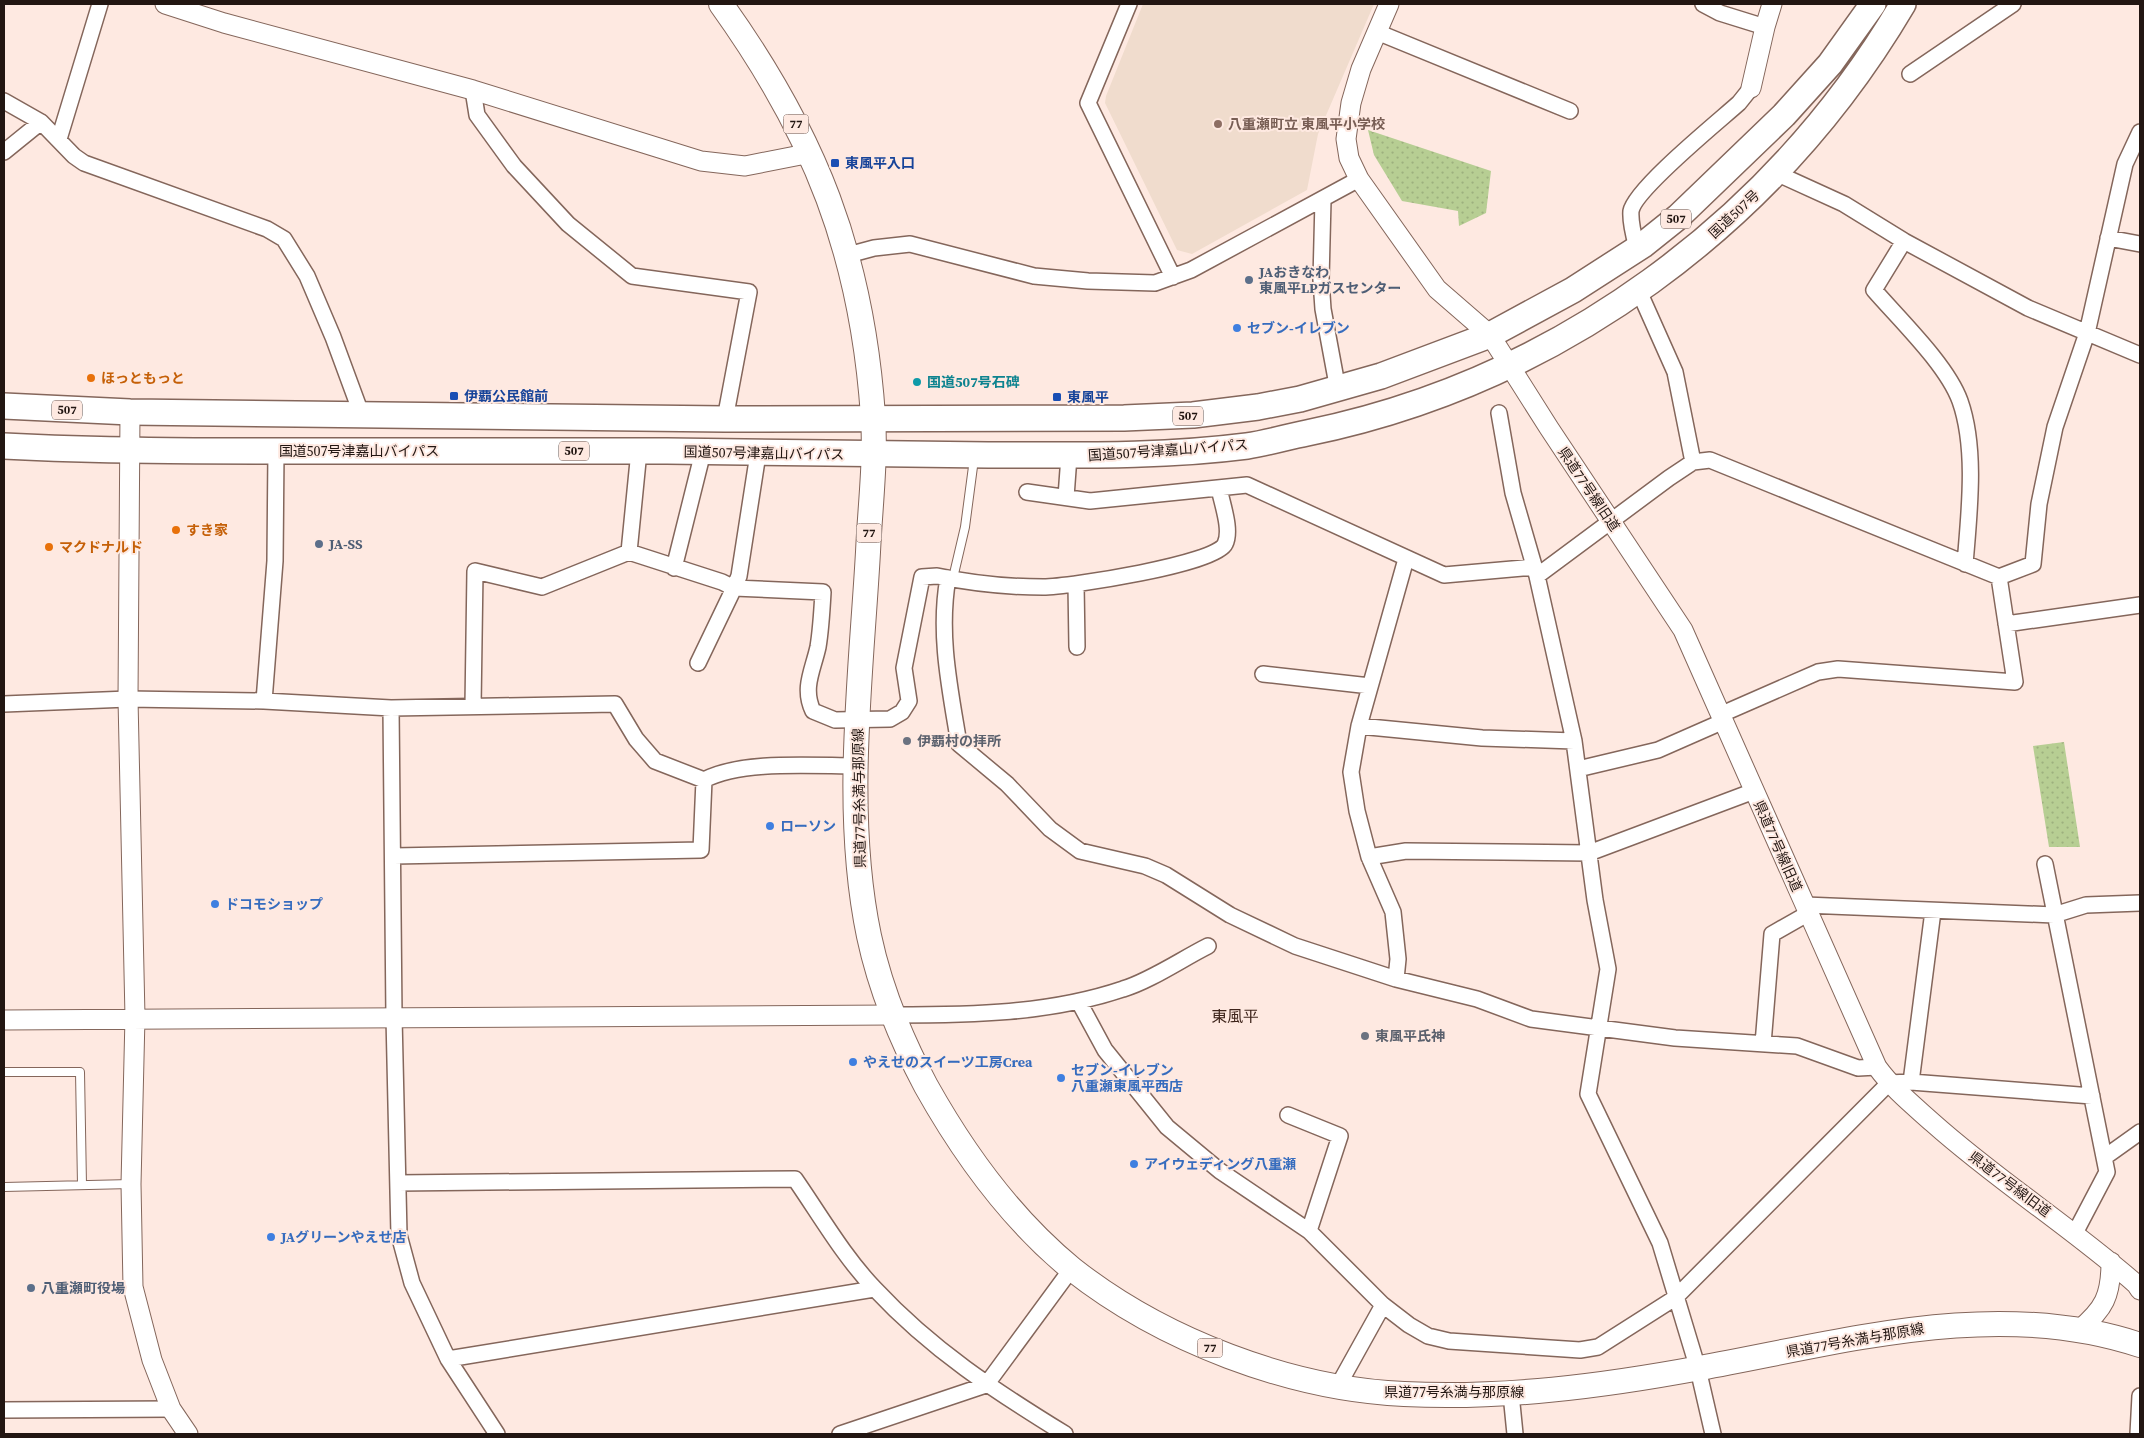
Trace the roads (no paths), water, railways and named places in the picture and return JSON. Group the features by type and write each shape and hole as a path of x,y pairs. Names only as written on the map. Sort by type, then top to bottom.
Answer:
{"highway":[{"name":"507","path":"4,406 130,412 725,419 1066,419 1193,415 1258,407 1338,390 1424,362 1490,335 1574,290 1637,248 1678,217 1784,115 1830,64 1873,4"},
{"name":"国道507号","path":"1511,366 1598,316 1638,289 1706,240 1742,208 1776,173 1842,97 1876,48 1903,4"},
{"name":"国道507号津嘉山バイパス","path":"4,446 130,450 639,451 758,454 1069,456 1197,450 1250,445 1349,425 1407,407 1511,366"}],"main road":[{"name":"県道77号糸満与那原線","path":"721,4 758,57 782,96 811,153 823,182 848,255 868,366 873,420 873,454 858,720 857,829 860,877 867,924 878,974 917,1068 942,1115 983,1176 1023,1222 1072,1268 1155,1322 1203,1345 1251,1364 1338,1386 1406,1394 1511,1394 1612,1383 1698,1369 1870,1335 1930,1327 2004,1323 2078,1330 2119,1338 2140,1345"}],"street":[{"path":"59,139 100,4"},
{"path":"165,4 224,23 473,90 701,161 745,166 811,153"},
{"path":"1129,4 1088,103 1173,277"},
{"name":"県道77号線旧道","path":"1389,4 1361,69 1347,127 1349,158 1359,179 1438,289 1490,335 1683,630 1877,1067 1889,1083 1948,1136 2001,1180 2075,1233 2111,1262 2140,1290"},
{"path":"1703,4 1720,13 1764,27"},
{"path":"1637,248 1631,210 1643,190 1739,103 1751,88 1764,27 1772,4"},
{"path":"1910,74 2013,4"},
{"path":"1377,32 1570,111"},
{"path":"473,90 476,115 514,166 568,224 632,276 749,292 725,419"},
{"path":"4,101 41,122 74,156 84,163 267,229 284,239 296,256 314,293 333,337 361,414"},
{"path":"4,152 41,122"},
{"path":"1027,492 1090,501 1247,486 1406,560 1444,575 1536,571 1693,462 1710,460 1999,577 2033,564 2039,504 2050,446 2060,406 2074,377 2087,333 2125,164 2140,132"},
{"path":"1776,173 1844,204 1904,241 2028,308 2140,354"},
{"path":"848,255 874,248 910,244 1034,276 1088,281 1155,283 1191,270 1359,179"},
{"path":"1323,200 1323,309 1338,390"},
{"path":"2108,238 2140,244"},
{"path":"1904,241 1874,290 1942,370 1960,401 1968,445 1969,517 1965,564"},
{"path":"1638,289 1675,372 1693,462"},
{"path":"130,412 128,699 135,1017 131,1184 133,1287 152,1360 171,1409 188,1434"},
{"path":"1499,413 1513,493 1536,571 1574,741 1594,900 1608,969 1597,1026 1588,1094 1660,1243 1675,1298 1698,1369 1713,1434"},
{"path":"264,701 275,560 276,451"},
{"path":"628,552 639,451"},
{"path":"674,568 703,452"},
{"path":"698,663 739,576 758,454"},
{"path":"1066,497 1069,456"},
{"path":"473,706 475,571 542,587 628,552 722,582 734,588 823,592 818,648 808,685 809,702 813,711 835,720 890,719 902,712 909,701 904,668 922,577 937,576 1043,587 1076,584 1162,568 1217,554 1225,545 1228,532 1219,488"},
{"path":"1396,979 1398,959 1393,912 1369,857 1357,811 1351,772 1359,726 1406,560"},
{"path":"1578,769 1658,750 1818,672 1838,669 2015,682 1999,577"},
{"path":"950,578 944,599 944,651 959,744 1007,784 1050,829 1080,851 1145,866 1166,875 1230,915 1295,946 1396,979 1477,999 1530,1019 1597,1026 1675,1038 1797,1046 1858,1068 1877,1067"},
{"path":"1076,584 1077,647"},
{"path":"2006,624 2140,605"},
{"path":"1263,674 1370,686"},
{"path":"4,704 128,699 264,701 391,708 615,704 636,738 655,761 704,780 720,772 746,769 782,766 857,766"},
{"path":"391,708 394,856 394,1017 399,1235 412,1283 448,1359 497,1434"},
{"path":"1359,726 1482,738 1574,741"},
{"path":"394,856 701,850 704,780"},
{"path":"1369,857 1406,850 1589,852 1754,791"},
{"path":"2045,864 2107,1172 2075,1233"},
{"path":"1763,1044 1772,934 1807,909 2054,915 2086,905 2140,903"},
{"path":"1911,1082 1933,911"},
{"path":"4,1020 135,1017 894,1016 1012,1012 1080,1002 1126,989 1208,946"},
{"path":"1080,1002 1105,1050 1167,1127 1220,1171 1309,1231 1383,1305 1408,1325 1428,1336 1449,1341 1580,1350 1598,1347 1675,1298 1889,1083 1911,1082 2092,1096"},
{"path":"1288,1115 1340,1136 1309,1231"},
{"path":"2105,1157 2140,1132"},
{"path":"398,1183 795,1178 874,1288 937,1348 986,1385 1065,1434"},
{"path":"2078,1330 2096,1316 2105,1302 2111,1284 2111,1262"},
{"path":"840,1434 986,1385 1072,1268"},
{"path":"448,1359 874,1288"},
{"path":"1338,1386 1383,1305"},
{"path":"1511,1394 1515,1434"},
{"path":"2138,1434 2140,1396"},
{"path":"4,1410 171,1409"}],"lane":[{"path":"950,578 965,527 975,455"},
{"path":"4,1072 80,1072 82,1185"},
{"path":"4,1187 131,1184"}],"place":[{"name":"八重瀬町立 東風平小学校","path":"1218,124"},
{"name":"東風平入口","path":"835,163"},
{"name":"JAおきなわ 東風平LPガスセンター","path":"1249,280"},
{"name":"セブン-イレブン","path":"1237,328"},
{"name":"ほっともっと","path":"91,378"},
{"name":"国道507号石碑","path":"917,382"},
{"name":"伊覇公民館前","path":"454,396"},
{"name":"東風平","path":"1057,397"},
{"name":"すき家","path":"176,530"},
{"name":"JA-SS","path":"319,544"},
{"name":"マクドナルド","path":"49,547"},
{"name":"伊覇村の拝所","path":"907,741"},
{"name":"ローソン","path":"770,826"},
{"name":"ドコモショップ","path":"215,904"},
{"name":"東風平氏神","path":"1365,1036"},
{"name":"やえせのスイーツ工房Crea","path":"853,1062"},
{"name":"セブン-イレブン 八重瀬東風平西店","path":"1061,1078"},
{"name":"アイウェディング八重瀬","path":"1134,1164"},
{"name":"JAグリーンやえせ店","path":"271,1237"},
{"name":"八重瀬町役場","path":"31,1288"}],"district":[{"name":"東風平","path":"1235,1016"}]}
